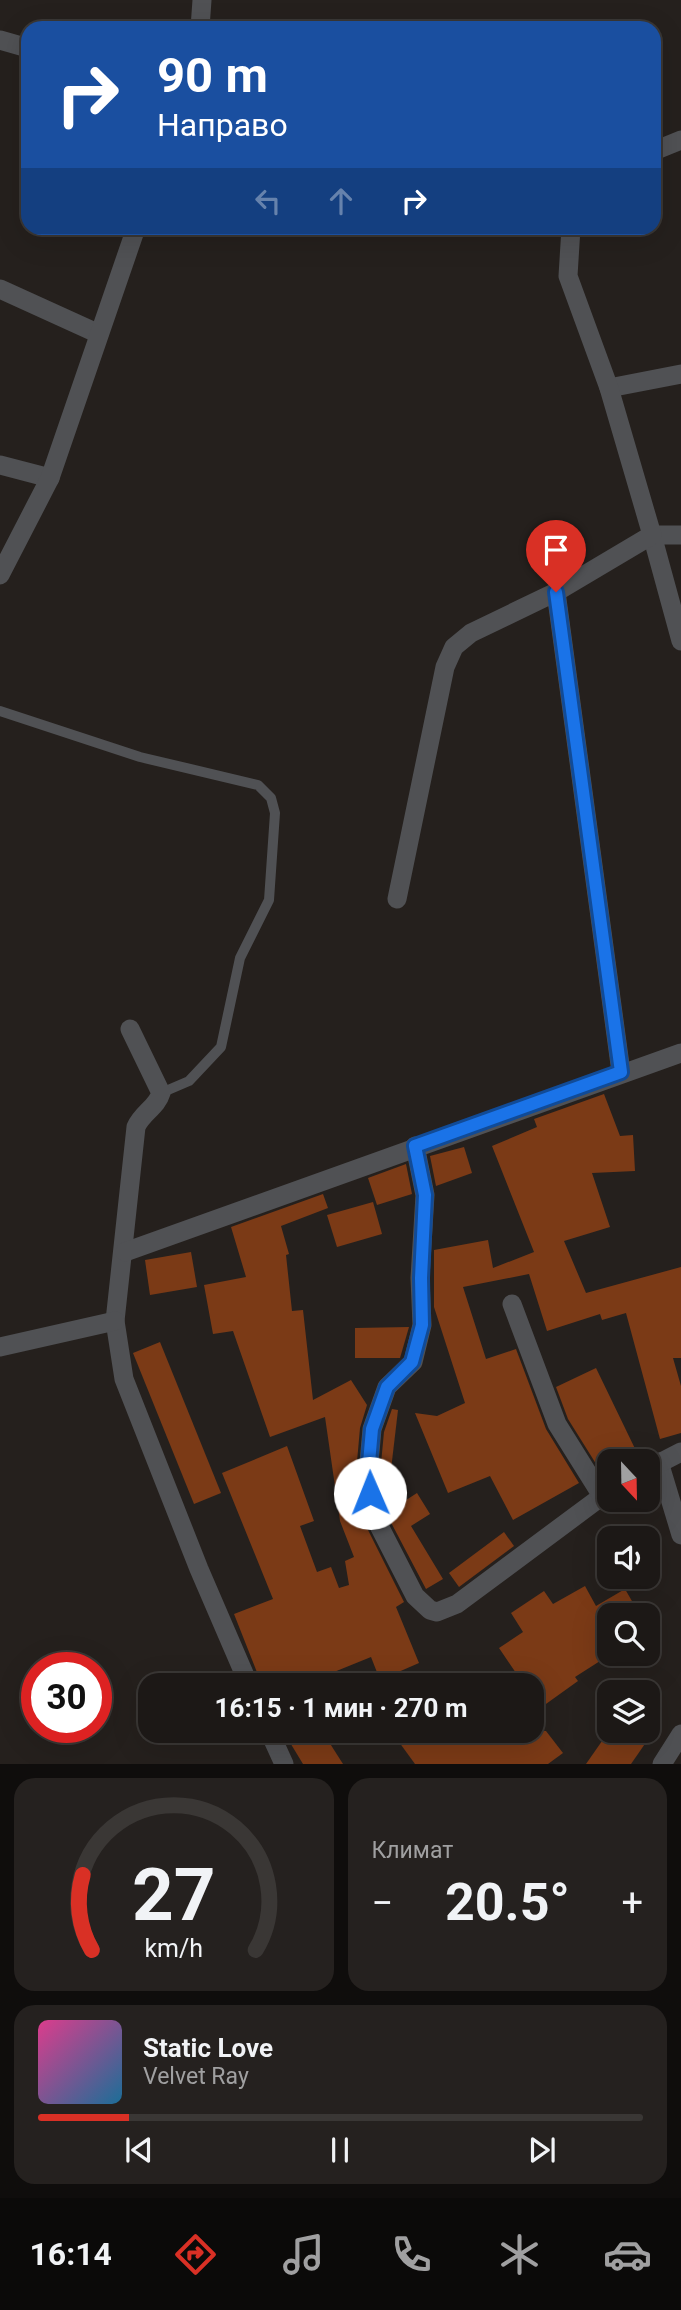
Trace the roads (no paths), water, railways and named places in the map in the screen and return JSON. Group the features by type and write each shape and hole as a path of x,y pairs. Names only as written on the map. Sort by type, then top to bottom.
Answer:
{"street":[{"path":"200,21 202,0"},
{"path":"0,40 21,46"},
{"path":"661,148 681,140"},
{"path":"0,575 50,478 134,235"},
{"path":"571,235 568,276 609,388 681,641"},
{"path":"0,289 99,334"},
{"path":"609,388 681,374"},
{"path":"0,465 50,478"},
{"path":"397,899 446,667 454,647 471,633 556,592 652,536 681,535"},
{"path":"556,592 621,1072"},
{"path":"130,1029 161,1093 155,1104 140,1116 136,1127 125,1252 115,1321 124,1379 198,1569 244,1673"},
{"path":"125,1252 621,1072 681,1053"},
{"path":"415,1146 425,1195 422,1325 412,1362 387,1387 372,1429 368,1474 372,1512 389,1548 415,1596 430,1610 437,1612 457,1604 597,1500"},
{"path":"512,1304 557,1424 597,1482"},
{"path":"0,1348 115,1321"},
{"path":"660,1462 681,1452"},
{"path":"660,1482 681,1535"},
{"path":"662,1764 681,1734"},
{"path":"274,1743 284,1764"}],"lane":[{"path":"0,711 141,757 258,785 271,798 275,813 268,900 240,958 221,1047 188,1082 161,1093"}]}
